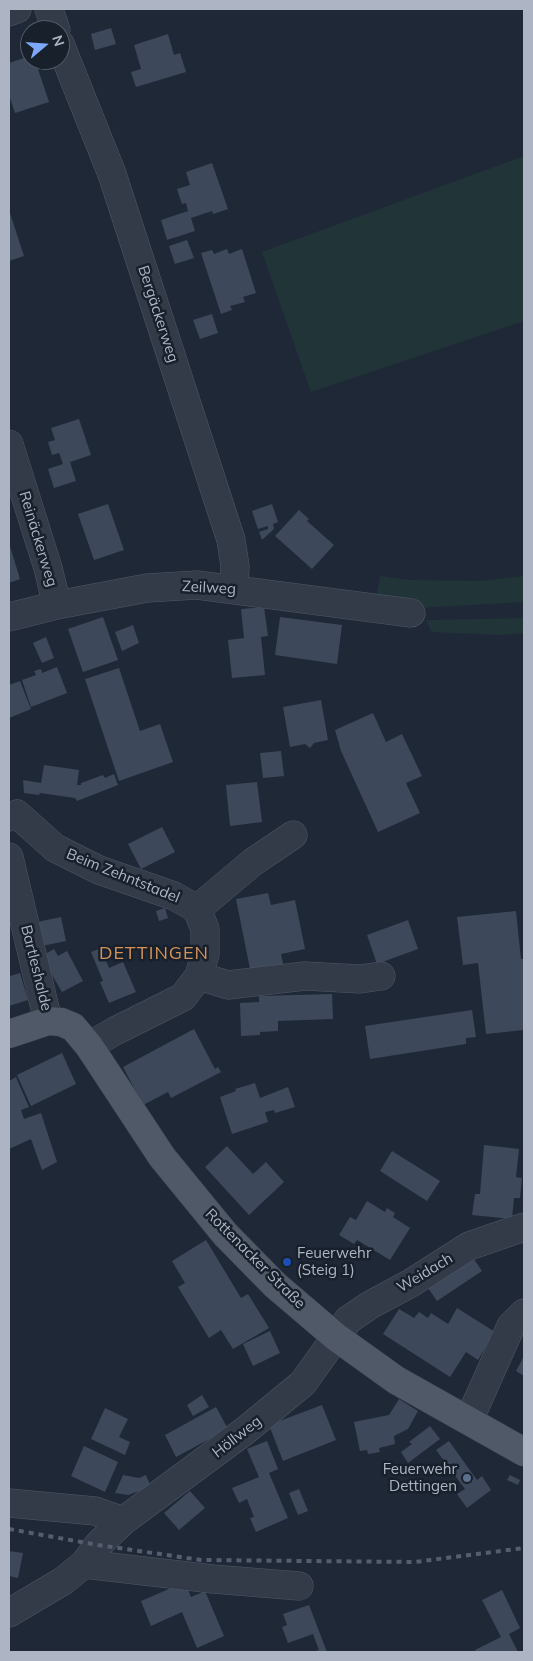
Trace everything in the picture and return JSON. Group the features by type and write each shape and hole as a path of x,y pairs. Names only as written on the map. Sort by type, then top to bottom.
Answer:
{"main road":[{"name":"Rottenacker Straße","path":"9,1034 48,1022 61,1022 73,1027 89,1046 162,1157 225,1234 276,1285 336,1337 396,1380 524,1452"}],"street":[{"path":"9,12 17,9"},
{"name":"Bergäckerweg","path":"70,69 112,174 230,540 235,566 234,589"},
{"name":"Reinäckerweg","path":"9,444 48,568 57,605"},
{"name":"Zeilweg","path":"9,617 57,605 147,588 197,585 411,613"},
{"name":"Beim Zehntstadel","path":"9,817 17,814 55,848 99,870 174,896 197,909 205,929 205,954 200,976 183,997 89,1046"},
{"path":"197,909 253,862 293,835"},
{"name":"Bartleshalde","path":"9,857 48,1022"},
{"path":"200,976 228,986 305,976 360,979 381,976"},
{"name":"Weidach","path":"336,1337 348,1320 469,1246 524,1227"},
{"path":"469,1420 511,1326 524,1313"},
{"name":"Höllweg","path":"9,1613 63,1581 84,1564 98,1545 123,1521 246,1430 303,1384 336,1337"},
{"path":"9,1503 95,1511 123,1521"},
{"path":"84,1564 212,1579 299,1586"}],"green space":[{"path":"524,156 524,321 311,392 262,252"},
{"path":"380,576 410,580 482,581 524,576 524,602 419,608 376,599"},
{"path":"524,618 524,633 501,635 432,632 426,620"}],"building":[{"path":"111,28 116,44 95,50 91,34"},
{"path":"168,34 174,55 180,53 186,72 136,87 131,72 141,69 134,45"},
{"path":"20,59 20,70 38,70 49,102 15,113 9,95 9,63"},
{"path":"212,163 228,209 213,214 212,211 191,218 195,231 167,240 161,220 188,211 186,203 182,204 177,189 190,185 186,172"},
{"path":"9,210 24,256 9,261"},
{"path":"187,240 194,258 175,264 169,246"},
{"path":"227,249 229,254 242,249 256,293 243,297 245,302 230,306 232,310 221,314 201,253 212,250 214,254"},
{"path":"212,314 218,333 200,339 193,320"},
{"path":"79,419 91,455 70,462 76,481 54,488 48,469 63,464 59,453 52,455 48,442 55,440 51,428"},
{"path":"108,504 124,550 94,560 78,514"},
{"path":"272,504 278,522 273,524 274,529 262,540 259,532 268,529 268,526 258,529 252,511"},
{"path":"299,510 309,519 307,521 334,545 312,569 275,536"},
{"path":"9,543 20,579 9,583"},
{"path":"264,607 268,636 261,637 265,675 232,678 228,640 244,638 241,609"},
{"path":"103,617 118,660 83,672 68,629"},
{"path":"280,617 342,625 337,664 275,655"},
{"path":"133,625 139,643 122,651 115,632"},
{"path":"46,637 54,658 42,663 33,643"},
{"path":"57,667 67,693 31,707 22,680 36,675 34,671 41,669 42,673"},
{"path":"119,668 140,731 160,724 173,762 119,781 85,679"},
{"path":"20,681 31,709 9,718 9,685"},
{"path":"321,700 328,740 314,743 310,748 305,744 290,747 283,707"},
{"path":"373,713 386,742 402,734 422,776 406,783 420,813 378,832 341,751 335,730"},
{"path":"281,751 284,776 263,778 260,753"},
{"path":"44,765 79,770 77,785 103,775 105,778 114,774 118,785 77,801 75,798 40,793 39,795 24,793 23,780 41,783"},
{"path":"257,782 262,822 230,826 226,785"},
{"path":"162,827 175,852 141,869 128,844"},
{"path":"268,893 271,905 295,900 305,949 281,954 284,968 251,974 236,899"},
{"path":"165,908 168,918 159,921 156,911"},
{"path":"516,911 521,959 524,959 524,1030 486,1034 478,963 463,965 457,917"},
{"path":"61,917 66,941 42,946 37,922"},
{"path":"408,920 418,949 377,964 367,935"},
{"path":"101,948 109,968 123,962 136,992 109,1003 100,982 103,981 91,952"},
{"path":"54,949 58,956 67,951 83,981 62,992 45,963 44,955"},
{"path":"9,972 10,976 20,973 28,1000 9,1006"},
{"path":"332,994 333,1019 278,1021 278,1031 260,1032 260,1035 241,1036 240,1003 259,1002 259,996"},
{"path":"472,1010 476,1037 466,1038 466,1044 370,1059 365,1026"},
{"path":"194,1029 215,1069 218,1067 221,1072 171,1098 168,1092 143,1105 123,1067"},
{"path":"62,1053 76,1084 31,1106 17,1075"},
{"path":"16,1077 29,1107 21,1110 24,1119 41,1113 57,1162 42,1170 31,1139 9,1149 9,1081"},
{"path":"255,1083 260,1098 288,1087 295,1107 275,1113 274,1110 265,1112 268,1122 232,1134 220,1097 236,1091 235,1089"},
{"path":"484,1145 519,1149 516,1177 522,1178 520,1198 514,1198 512,1219 472,1215 475,1194 480,1194"},
{"path":"227,1146 253,1174 266,1162 284,1182 249,1215 205,1167"},
{"path":"392,1151 440,1181 427,1201 380,1171"},
{"path":"367,1201 385,1212 387,1208 395,1213 393,1217 410,1228 390,1260 357,1240 354,1244 339,1235 350,1217 356,1220"},
{"path":"206,1240 241,1298 248,1294 269,1328 233,1349 221,1330 209,1338 178,1287 185,1283 172,1261"},
{"path":"471,1255 482,1271 437,1301 426,1285"},
{"path":"457,1308 495,1332 478,1360 466,1352 450,1377 383,1334 399,1309 414,1318 419,1312 428,1318 431,1313 448,1324"},
{"path":"270,1331 280,1353 253,1366 243,1344"},
{"path":"524,1356 524,1376 516,1371"},
{"path":"202,1395 209,1407 193,1416 187,1405"},
{"path":"399,1399 418,1411 408,1429 394,1436 395,1444 379,1448 380,1452 368,1454 367,1450 360,1451 354,1422 389,1415"},
{"path":"322,1405 336,1440 283,1461 269,1425"},
{"path":"216,1407 228,1429 176,1457 165,1435"},
{"path":"105,1408 128,1419 119,1437 130,1442 125,1455 91,1439"},
{"path":"430,1426 440,1439 408,1463 401,1452 412,1444 409,1442"},
{"path":"267,1441 278,1469 269,1473 288,1518 256,1532 250,1518 254,1517 247,1499 239,1503 232,1488 259,1477 247,1449"},
{"path":"449,1441 477,1480 482,1476 491,1490 467,1508 457,1494 465,1489 436,1450"},
{"path":"84,1446 118,1462 105,1492 71,1476"},
{"path":"123,1475 139,1478 146,1475 151,1487 128,1495 115,1493"},
{"path":"510,1475 520,1480 518,1485 507,1480"},
{"path":"299,1489 308,1511 298,1515 289,1493"},
{"path":"190,1491 205,1508 179,1530 164,1513"},
{"path":"9,1551 23,1553 18,1578 9,1576"},
{"path":"185,1582 191,1597 205,1591 224,1636 197,1648 182,1612 151,1626 141,1601"},
{"path":"502,1590 520,1628 509,1634 518,1652 476,1652 475,1650 501,1637 482,1600"},
{"path":"309,1605 327,1652 313,1652 319,1650 313,1634 288,1643 282,1627 287,1625 283,1614"}],"railway":[{"path":"9,1529 98,1545 201,1560 415,1562 524,1548"}],"place":[{"name":"Feuerwehr (Steig 1)","path":"287,1262"},
{"name":"Feuerwehr Dettingen","path":"467,1478"}],"district":[{"name":"DETTINGEN","path":"154,954"}]}
